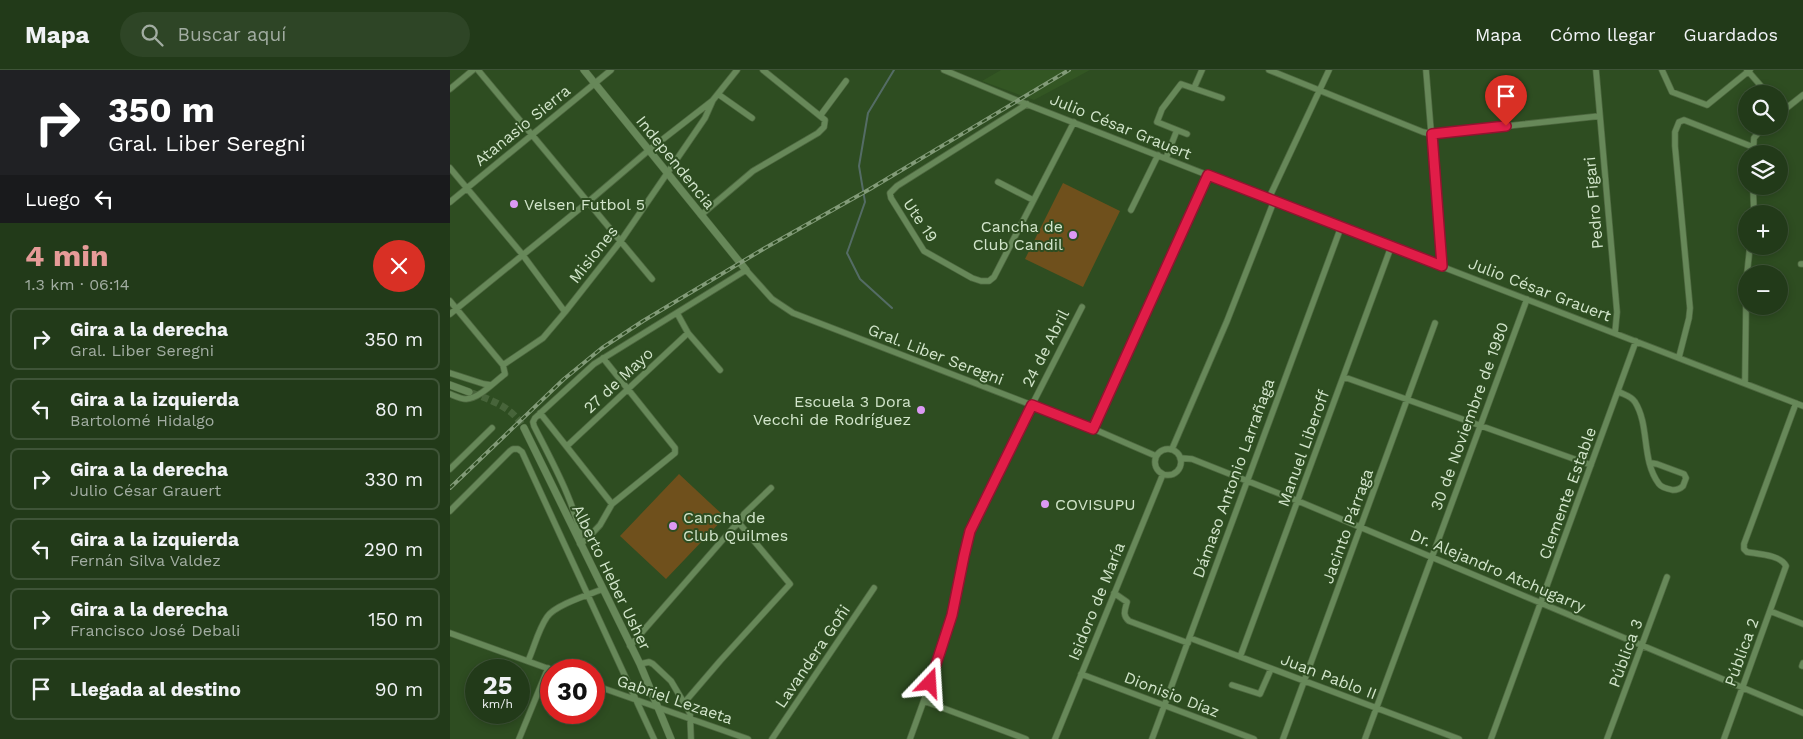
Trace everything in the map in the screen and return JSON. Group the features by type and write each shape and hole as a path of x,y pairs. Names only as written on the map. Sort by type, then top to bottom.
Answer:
{"street":[{"path":"450,89 473,70"},
{"path":"478,70 652,279"},
{"name":"Independencia","path":"584,70 746,270"},
{"name":"Atanasio Sierra","path":"450,202 611,70"},
{"name":"Misiones","path":"503,365 543,338 566,312 620,242 704,118 713,100 737,70"},
{"path":"701,215 753,171 818,133 824,127 825,120 764,70"},
{"name":"Julio César Grauert","path":"944,70 1391,248 1680,357 1803,406"},
{"path":"1194,88 1202,70"},
{"path":"1269,70 1432,134 1600,116"},
{"path":"1172,450 1230,313 1271,199 1329,70"},
{"path":"1426,70 1442,266"},
{"name":"Pedro Figari","path":"1596,70 1617,312 1615,333"},
{"path":"1662,70 1672,92 1707,105 1748,70 1760,85"},
{"path":"820,116 846,81"},
{"path":"1187,134 1157,122 1162,109 1181,84 1222,98"},
{"path":"718,94 752,118"},
{"path":"1788,105 1803,95"},
{"path":"450,314 649,150 713,100"},
{"name":"Ute 19","path":"1027,104 897,186 890,193 891,198 924,251 981,282 988,281 996,272 1034,200"},
{"path":"1680,357 1690,308 1676,157 1676,128 1679,122 1684,120 1748,145"},
{"path":"998,182 1034,200 1074,122"},
{"path":"1166,158 1177,130"},
{"path":"1131,210 1158,155"},
{"path":"450,168 522,254 566,312"},
{"path":"1093,429 1208,175"},
{"name":"Dámaso Antonio Larrañaga","path":"1152,739 1340,227"},
{"name":"Manuel Liberoff","path":"1240,657 1391,248"},
{"path":"580,544 579,526 558,474 533,422 540,413 594,364 746,270"},
{"name":"Gral. Liber Seregni","path":"746,270 772,299 794,313 1093,429 1156,456"},
{"name":"30 de Noviembre de 1980","path":"1365,739 1527,299"},
{"path":"450,301 503,365 505,374 478,394 466,399 450,394"},
{"name":"24 de Abril","path":"910,739 949,627 970,531 1082,307"},
{"path":"677,313 688,333 720,370"},
{"path":"1745,383 1746,315"},
{"name":"Jacinto Párraga","path":"1283,739 1435,323"},
{"name":"27 de Mayo","path":"567,446 688,333"},
{"name":"Clemente Estable","path":"1491,739 1636,342"},
{"path":"580,544 600,525 612,504 673,456 676,448 603,358"},
{"path":"450,372 491,385"},
{"path":"1344,377 1591,465"},
{"path":"450,385 470,392"},
{"path":"1619,392 1634,400 1640,412 1651,463 1659,484 1662,487 1676,490 1683,486 1686,478 1684,474 1651,463"},
{"name":"Pública 2","path":"1724,739 1786,566 1784,562 1778,559 1747,552 1744,549 1744,544 1796,403"},
{"path":"540,413 612,504"},
{"path":"450,469 492,428"},
{"name":"Alberto Heber Usher","path":"524,428 640,664 671,739"},
{"name":"Alberto Heber Usher","path":"450,511 510,451 518,449 522,452 654,739"},
{"path":"1172,450 1180,458 1180,465 1176,471 1170,474 1163,474 1156,468 1156,456 1161,451 1172,450"},
{"name":"Dr. Alejandro Atchugarry","path":"1180,458 1192,459 1298,501 1803,712"},
{"name":"Isidoro de María","path":"1055,739 1163,474"},
{"path":"630,646 739,523 744,514 771,488"},
{"path":"684,703 790,584 739,523"},
{"name":"Pública 3","path":"1608,739 1667,577"},
{"name":"Lavandera Goñi","path":"772,739 874,588"},
{"path":"529,659 545,620 550,614 558,608 603,589"},
{"name":"Juan Pablo II","path":"1114,593 1126,600 1124,615 1129,621 1240,657 1459,739"},
{"path":"1770,611 1803,624"},
{"path":"450,633 520,659"},
{"path":"640,664 648,662 662,670 671,681 688,708 691,739"},
{"path":"1232,685 1260,694 1270,669"},
{"name":"Dionisio Díaz","path":"1081,674 1254,739"},
{"name":"Gabriel Lezaeta","path":"605,689 748,739"},
{"path":"519,739 540,692"},
{"path":"924,701 1026,739"}],"shaded area":[{"path":"1001,70 1090,70 1034,100 982,81"},
{"name":"Cancha de Club Candil","path":"1063,183 1120,211 1083,287 1025,259"},
{"name":"Cancha de Club Quilmes","path":"679,474 725,517 666,579 620,536"}],"waterway":[{"path":"892,308 860,279 847,253 865,202 859,166 868,113 894,70"}],"tunnel":[{"path":"472,393 495,402 508,410 524,428"}],"railway":[{"path":"450,488 564,379 602,348 643,321 765,248 870,189 1069,70"}],"place":[{"name":"Velsen Futbol 5","path":"514,204"},
{"name":"Cancha de Club Candil","path":"1073,235"},
{"name":"Escuela 3 Dora Vecchi de Rodríguez","path":"921,410"},
{"name":"COVISUPU","path":"1045,504"},
{"name":"Cancha de Club Quilmes","path":"673,526"}],"route":[{"path":"930,683 952,615 970,531 1032,405 1093,429 1208,175 1391,248 1442,266 1432,134 1506,126"}]}
